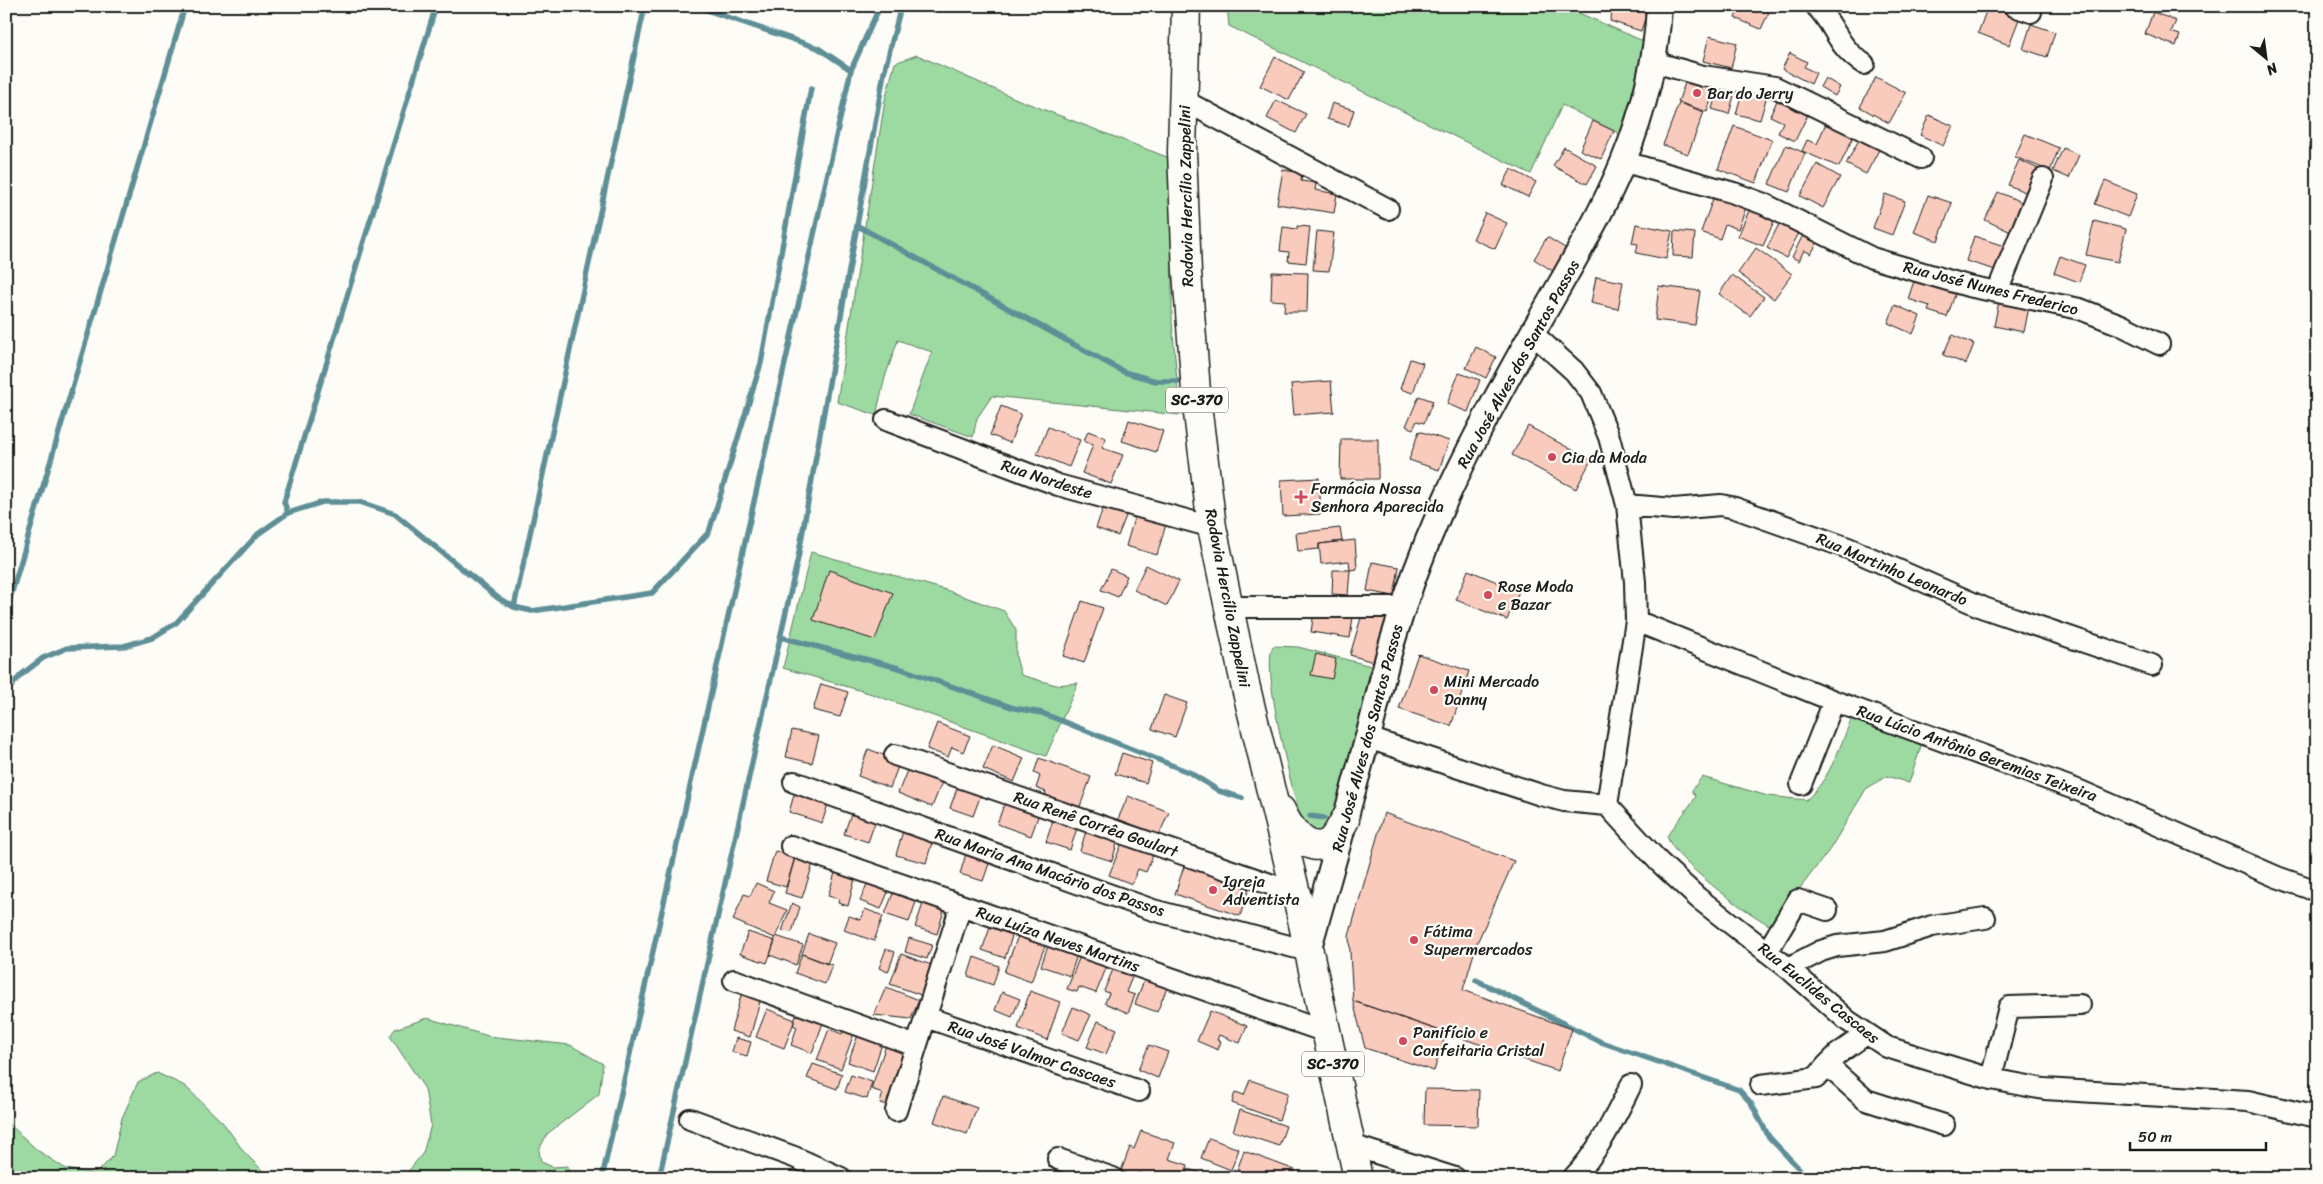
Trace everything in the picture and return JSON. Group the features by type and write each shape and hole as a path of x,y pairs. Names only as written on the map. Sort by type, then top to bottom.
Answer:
{"main road":[{"name":"Rodovia Hercílio Zappelini","path":"1186,6 1182,152 1190,328 1212,527 1228,607 1298,902 1358,1178"},
{"path":"1270,786 1288,825 1300,838 1310,844 1319,846 1329,842 1336,835 1345,820"},
{"path":"1284,847 1309,862 1322,860 1334,849 1345,820"}],"street":[{"name":"Rua José Alves dos Santos Passos","path":"1308,951 1368,738 1390,648 1404,607 1443,506 1465,459 1532,333 1592,230 1625,162 1643,110 1654,62 1660,6"},
{"path":"1816,6 1824,14 1840,43 1851,55 1864,64"},
{"path":"1654,62 1720,80 1774,87 1921,158"},
{"path":"1183,100 1388,209"},
{"name":"Rua José Nunes Frederico","path":"1625,162 1734,193 1764,204 1872,258 1928,276 2080,310 2121,325 2159,344"},
{"path":"1996,292 2043,179"},
{"path":"1368,738 1541,795 1564,801 1607,805 1636,621 1635,582 1627,506 1609,437 1591,393 1574,371 1532,333"},
{"name":"Rua Nordeste","path":"886,420 1058,485 1212,527"},
{"name":"Rua Martinho Leonardo","path":"1627,506 1674,509 1721,505 1735,508 1848,548 1984,608 2152,665"},
{"path":"1228,607 1404,607"},
{"name":"Rua Lúcio Antônio Geremias Teixeira","path":"1636,621 1834,701 2080,790 2277,877 2317,891"},
{"path":"1801,784 1834,701"},
{"name":"Rua Renê Corrêa Goulart","path":"895,755 1298,902"},
{"name":"Rua Maria Ana Macário dos Passos","path":"794,782 1153,910 1308,951"},
{"name":"Rua Euclides Cascaes","path":"1607,805 1676,878 1788,968 1866,1034 1887,1047 1907,1055 1991,1079 2054,1090 2248,1101 2317,1117"},
{"name":"Rua Luíza Neves Martins","path":"791,846 1326,1032"},
{"name":"Rua José Alves dos Santos Passos","path":"1298,902 1332,868"},
{"path":"1767,952 1798,900 1827,910"},
{"path":"896,1111 961,905"},
{"path":"1788,968 1837,946 1855,942 1885,941 1932,926 1984,918"},
{"path":"734,980 916,1046"},
{"path":"1991,1079 2009,1007 2080,1005"},
{"name":"Rua José Valmor Cascaes","path":"926,1017 1139,1091"},
{"path":"1760,1085 1816,1078 1838,1054 1866,1034"},
{"path":"1827,1065 1866,1100 1944,1125"},
{"path":"1573,1178 1589,1161 1602,1141 1631,1085"},
{"path":"690,1119 794,1157 841,1178"},
{"path":"1351,1145 1455,1178"},
{"path":"1058,1159 1113,1178"}],"green space":[{"path":"1227,6 1563,6 1643,41 1641,67 1622,135 1562,105 1531,174 1229,26"},
{"path":"917,55 1019,100 1172,159 1172,322 1180,415 992,396 977,418 973,437 909,414 932,352 898,340 885,377 876,415 837,402 885,100 895,63"},
{"path":"811,552 946,590 1004,611 1016,630 1016,657 1021,675 1056,685 1078,683 1046,756 869,693 783,668"},
{"path":"1273,646 1298,647 1371,666 1346,781 1334,820 1326,831 1311,829 1300,817 1274,703 1270,659"},
{"path":"1853,715 1923,740 1909,783 1887,776 1866,789 1830,849 1771,926 1713,886 1683,859 1672,847 1667,836 1696,797 1692,790 1702,777 1768,796 1806,800 1829,771"},
{"path":"427,1018 488,1036 570,1045 603,1064 599,1094 547,1134 539,1150 541,1162 553,1167 568,1166 571,1178 403,1178 423,1153 431,1125 425,1089 390,1036 395,1029"},
{"path":"157,1073 185,1086 224,1124 244,1152 270,1178 6,1178 6,1121 37,1150 66,1169 96,1174 113,1156 122,1118 138,1082"}],"building":[{"path":"1614,6 1649,6 1641,31 1610,21"},
{"path":"1740,6 1755,6 1769,12 1761,29 1735,18"},
{"path":"1988,6 1999,6 2021,14 2009,45 1978,33"},
{"path":"2160,6 2181,6 2178,13"},
{"path":"2153,12 2176,21 2171,32 2180,35 2176,46 2145,34"},
{"path":"2031,24 2055,32 2047,57 2023,49"},
{"path":"1709,36 1737,43 1731,68 1703,61"},
{"path":"1790,53 1807,62 1804,67 1816,73 1811,84 1782,69"},
{"path":"1275,57 1304,72 1289,100 1260,86"},
{"name":"Bar do Jerry","path":"1688,75 1716,85 1707,112 1678,102"},
{"path":"1876,77 1906,93 1889,123 1860,107"},
{"path":"1825,78 1840,87 1835,96 1820,87"},
{"path":"1744,85 1768,92 1760,120 1736,114"},
{"path":"1718,87 1735,92 1729,114 1712,109"},
{"path":"1780,94 1811,108 1795,141 1778,133 1783,122 1770,116"},
{"path":"1276,100 1306,114 1296,133 1267,118"},
{"path":"1332,103 1354,110 1349,126 1327,119"},
{"path":"1679,103 1704,112 1688,154 1663,145"},
{"path":"1929,115 1953,126 1943,146 1920,135"},
{"path":"1829,116 1857,129 1839,167 1802,151 1807,140 1817,144"},
{"path":"1593,121 1614,131 1601,159 1580,150"},
{"path":"1734,126 1772,140 1756,183 1718,169"},
{"path":"2025,134 2059,148 2050,171 2015,157"},
{"path":"1861,136 1881,146 1866,174 1846,164"},
{"path":"1786,145 1805,153 1789,192 1769,184"},
{"path":"1564,147 1597,166 1587,184 1553,166"},
{"path":"2063,148 2079,155 2069,178 2053,171"},
{"path":"2019,160 2043,171 2032,195 2008,185"},
{"path":"1817,164 1840,177 1823,208 1800,196"},
{"path":"1511,169 1536,182 1528,197 1503,185"},
{"path":"1283,170 1302,173 1301,181 1316,183 1315,190 1337,194 1334,213 1277,204"},
{"path":"2105,181 2137,194 2128,217 2095,204"},
{"path":"1998,192 2026,204 2013,233 1985,220"},
{"path":"1715,193 1747,205 1738,229 1725,224 1720,239 1701,232"},
{"path":"1885,194 1905,201 1892,235 1873,228"},
{"path":"1928,195 1952,203 1938,241 1914,232"},
{"path":"1751,206 1776,217 1763,246 1738,236"},
{"path":"1485,213 1507,223 1495,249 1473,239"},
{"path":"1787,219 1802,227 1786,258 1767,248 1779,224 1783,226"},
{"path":"2094,221 2126,229 2118,262 2086,255"},
{"path":"1636,224 1672,231 1666,259 1636,253 1638,244 1632,243"},
{"path":"1297,226 1310,227 1306,263 1288,261 1289,252 1280,251 1283,227 1297,229"},
{"path":"1806,229 1820,238 1811,254 1804,250 1799,261 1792,257"},
{"path":"1317,231 1334,233 1329,271 1313,270"},
{"path":"1674,231 1695,233 1693,257 1673,256"},
{"path":"1974,236 2007,247 1999,271 1966,261"},
{"path":"1547,237 1570,251 1556,273 1534,259"},
{"path":"1756,248 1792,274 1774,299 1738,273"},
{"path":"2060,256 2085,265 2079,282 2054,273"},
{"path":"1272,272 1308,273 1307,312 1284,312 1285,301 1271,300"},
{"path":"1732,275 1764,297 1750,316 1719,294"},
{"path":"1916,275 1957,289 1947,317 1928,311 1930,306 1908,299"},
{"path":"1596,277 1623,282 1618,309 1591,303"},
{"path":"1659,286 1700,291 1695,325 1655,320"},
{"path":"1999,301 2029,307 2024,332 1994,326"},
{"path":"1895,305 1920,316 1913,334 1888,323"},
{"path":"1952,335 1974,344 1966,364 1943,355"},
{"path":"1476,347 1496,357 1486,378 1466,368"},
{"path":"1410,359 1423,363 1413,393 1400,389"},
{"path":"1459,373 1480,380 1468,412 1447,404"},
{"path":"1331,381 1334,412 1294,415 1291,384"},
{"path":"1419,396 1433,401 1424,423 1417,421 1413,429 1406,426"},
{"path":"1001,406 1021,414 1010,443 990,435"},
{"path":"1129,420 1163,431 1156,452 1122,441"},
{"name":"Cia da Moda","path":"1528,426 1591,460 1576,489 1512,455"},
{"path":"1048,427 1080,440 1069,467 1037,454"},
{"path":"1088,431 1106,438 1102,448 1123,455 1111,484 1082,473 1093,445 1084,441"},
{"path":"1419,431 1449,441 1439,470 1409,460"},
{"path":"1341,439 1378,439 1378,479 1340,479"},
{"name":"Farmácia Nossa Senhora Aparecida","path":"1319,478 1321,514 1283,516 1281,480"},
{"path":"1105,502 1128,511 1118,536 1096,528"},
{"path":"1135,515 1166,524 1157,555 1126,546"},
{"path":"1340,528 1342,541 1319,544 1319,549 1298,551 1296,533"},
{"path":"1355,540 1357,569 1350,570 1349,561 1321,564 1319,544"},
{"path":"1372,562 1399,567 1394,596 1367,591"},
{"path":"1146,565 1179,581 1167,606 1134,590"},
{"path":"1111,569 1127,576 1118,597 1101,590"},
{"path":"829,570 893,593 875,640 813,620"},
{"path":"1333,570 1350,570 1348,595 1332,594"},
{"name":"Rose Moda e Bazar","path":"1468,570 1519,591 1507,620 1456,600"},
{"path":"1082,601 1103,608 1084,663 1063,656"},
{"path":"1363,611 1393,620 1380,664 1350,655"},
{"path":"1314,612 1353,617 1350,638 1311,632"},
{"path":"1316,654 1336,659 1332,679 1311,675"},
{"name":"Mini Mercado Danny","path":"1418,654 1469,671 1451,726 1399,709"},
{"path":"821,684 848,692 840,717 813,710"},
{"path":"1164,695 1187,703 1175,737 1152,729"},
{"path":"937,723 970,736 963,752 952,747 948,757 927,749"},
{"path":"792,730 819,736 812,763 786,757"},
{"path":"993,745 1024,758 1014,782 983,769"},
{"path":"868,749 900,761 890,788 858,776"},
{"path":"1122,753 1152,763 1146,783 1115,774"},
{"path":"1039,758 1091,777 1079,809 1045,796 1046,792 1036,788 1040,776 1034,773"},
{"path":"910,763 944,777 932,807 898,793"},
{"path":"960,780 983,789 973,816 950,808"},
{"path":"796,788 830,798 822,823 789,812"},
{"path":"1128,796 1169,812 1159,835 1118,819"},
{"path":"1006,799 1040,811 1031,836 997,824"},
{"path":"853,808 877,817 868,842 844,834"},
{"name":"Fátima Supermercados","path":"1384,813 1514,861 1477,943 1463,990 1572,1029 1558,1071 1353,1001 1349,936"},
{"path":"1053,820 1077,828 1070,850 1046,842"},
{"path":"905,824 935,832 926,863 896,855"},
{"path":"1086,831 1118,840 1112,861 1080,851"},
{"path":"1122,843 1153,855 1146,872 1138,869 1132,884 1109,875"},
{"path":"968,847 992,855 983,881 960,874"},
{"path":"775,851 795,857 786,887 766,881"},
{"path":"795,858 813,864 802,898 785,893"},
{"name":"Igreja Adventista","path":"1185,863 1250,886 1240,916 1175,894"},
{"path":"835,873 855,879 848,906 838,903 839,899 828,896"},
{"path":"869,879 890,887 881,909 860,901"},
{"path":"756,883 774,891 769,903 787,910 775,938 733,920 744,894 750,896"},
{"path":"894,891 917,899 909,922 885,914"},
{"path":"924,901 945,907 937,934 915,927"},
{"path":"792,903 800,907 792,932 782,931"},
{"path":"865,909 883,916 874,941 844,930 849,916 861,920"},
{"path":"992,922 1014,930 1005,958 982,950"},
{"path":"1020,931 1047,941 1031,982 1004,972"},
{"path":"748,932 775,941 767,963 740,954"},
{"path":"809,934 835,943 827,964 802,954"},
{"path":"776,936 803,945 796,965 770,955"},
{"path":"909,938 932,945 927,959 905,952"},
{"path":"1049,943 1078,952 1070,976 1041,966"},
{"path":"886,949 895,952 888,972 879,968"},
{"path":"1082,951 1109,961 1096,993 1079,987 1077,992 1067,989"},
{"path":"802,954 832,965 825,984 795,973"},
{"path":"901,954 934,966 924,996 890,984"},
{"path":"974,957 999,966 993,985 968,976"},
{"path":"1116,962 1135,970 1126,992 1135,995 1128,1013 1105,1003 1109,993 1104,991"},
{"path":"1146,975 1169,983 1157,1012 1135,1004"},
{"path":"886,987 919,1000 911,1019 874,1015"},
{"path":"1030,991 1060,1002 1047,1040 1018,1028"},
{"path":"742,992 761,998 750,1037 731,1031"},
{"path":"1002,992 1020,999 1012,1017 995,1010"},
{"name":"Panifício e Confeitaria Cristal","path":"1353,1001 1446,1033 1434,1071 1365,1048"},
{"path":"1073,1007 1091,1015 1079,1040 1062,1033"},
{"path":"767,1009 795,1020 784,1048 756,1037"},
{"path":"1210,1011 1247,1026 1240,1043 1219,1035 1217,1040 1221,1041 1218,1050 1197,1041"},
{"path":"797,1013 823,1023 812,1053 791,1045 797,1027 793,1025"},
{"path":"1098,1021 1117,1029 1106,1054 1087,1047"},
{"path":"846,1024 856,1028 841,1069 817,1060 829,1029 842,1034"},
{"path":"858,1035 882,1044 873,1071 848,1062"},
{"path":"736,1038 751,1042 747,1056 732,1052"},
{"path":"886,1045 906,1052 893,1107 880,1103 883,1093 871,1089"},
{"path":"1149,1045 1168,1052 1158,1078 1138,1070"},
{"path":"813,1064 842,1074 837,1089 807,1078"},
{"path":"851,1075 872,1082 867,1099 845,1092"},
{"path":"1250,1080 1288,1093 1279,1120 1232,1103 1235,1092 1244,1095"},
{"path":"1425,1089 1479,1090 1478,1126 1424,1125"},
{"path":"943,1096 977,1108 967,1134 934,1122"},
{"path":"1240,1110 1286,1126 1279,1146 1233,1131"},
{"path":"1141,1131 1175,1143 1169,1159 1188,1165 1183,1178 1165,1175 1164,1178 1146,1178 1147,1175 1138,1172 1136,1177 1121,1171 1130,1147 1134,1149"},
{"path":"1209,1138 1239,1149 1231,1170 1201,1158"},
{"path":"1244,1151 1295,1170 1292,1178 1249,1178 1236,1173"},
{"path":"1188,1169 1215,1178 1185,1178"}],"waterway":[{"path":"6,612 185,6"},
{"path":"288,513 284,502 436,6"},
{"path":"695,6 818,48 851,70"},
{"path":"602,1178 851,70 880,6"},
{"path":"659,1178 798,558 884,73 901,6"},
{"path":"514,607 643,15"},
{"path":"6,692 21,675 43,658 67,648 124,646 152,638 176,623 258,534 288,513 323,502 360,502 395,514 498,598 514,607 532,611 652,593 709,532 761,363 811,88"},
{"path":"858,226 1124,372 1156,381 1185,381"},
{"path":"780,637 899,668 1014,708 1042,713 1191,773 1219,791 1242,798"},
{"path":"1310,816 1324,818"},
{"path":"1476,980 1601,1042 1739,1090 1751,1103 1769,1137 1808,1178"}],"place":[{"name":"Bar do Jerry","path":"1697,93"},
{"name":"Cia da Moda","path":"1552,457"},
{"name":"Farmácia Nossa Senhora Aparecida","path":"1301,497"},
{"name":"Rose Moda e Bazar","path":"1488,595"},
{"name":"Mini Mercado Danny","path":"1434,690"},
{"name":"Igreja Adventista","path":"1213,890"},
{"name":"Fátima Supermercados","path":"1414,940"},
{"name":"Panifício e Confeitaria Cristal","path":"1403,1041"}]}
